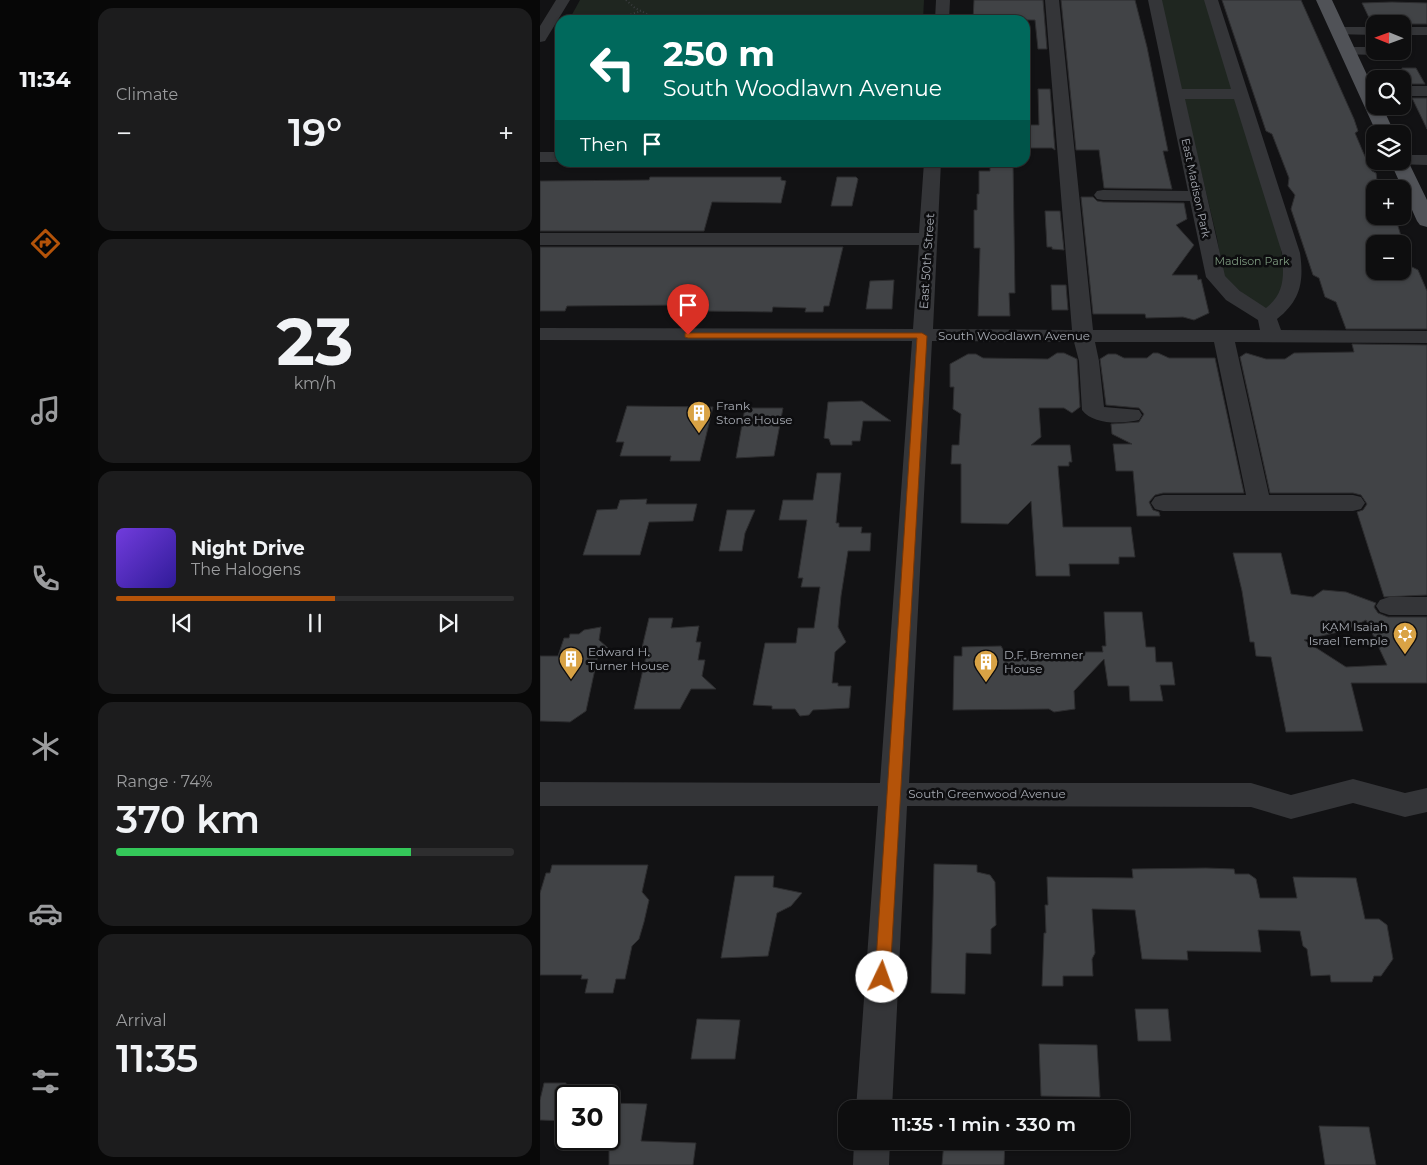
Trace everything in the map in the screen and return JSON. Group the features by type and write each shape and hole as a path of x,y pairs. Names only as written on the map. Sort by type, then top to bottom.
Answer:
{"main road":[{"path":"1324,0 1347,51 1366,84"},
{"path":"1403,170 1427,221"}],"street":[{"path":"542,34 563,0"},
{"path":"942,15 943,0"},
{"path":"1052,0 1083,336 1089,361 1093,410 1098,414 1131,415"},
{"name":"East Madison Park","path":"1155,0 1216,277 1226,291 1269,326"},
{"path":"1211,0 1284,231 1294,272 1290,297 1269,326"},
{"path":"1338,31 1366,31"},
{"path":"1411,31 1427,31"},
{"path":"1347,51 1366,51"},
{"path":"1411,91 1427,91"},
{"path":"1176,94 1240,94"},
{"path":"540,157 555,157"},
{"path":"1411,160 1427,160"},
{"name":"East 50th Street","path":"875,1100 933,167"},
{"path":"1103,196 1198,196"},
{"path":"540,238 928,239"},
{"name":"South Woodlawn Avenue","path":"540,334 1223,336 1269,326 1427,337"},
{"path":"1223,336 1259,503"},
{"path":"1163,503 1352,503"},
{"path":"1389,606 1427,606"},
{"name":"South Greenwood Avenue","path":"540,794 1251,795 1291,807 1353,791 1405,806 1427,800"},
{"path":"871,1165 872,1150"}],"path":[{"path":"626,0 649,15"},
{"path":"629,15 641,11"}],"green space":[{"path":"580,0 924,0 923,15 572,15"},
{"name":"Madison Park","path":"1160,0 1207,0 1280,244 1287,284 1270,308 1259,309 1223,275 1217,238"}],"building":[{"path":"974,0 1043,0 1047,49 1038,49 1035,20 1030,20 1030,15 973,15"},
{"path":"1061,0 1135,0 1147,47 1168,151 1163,151 1172,189 1104,188 1099,150 1076,150"},
{"path":"1222,0 1301,0 1354,119 1358,131 1355,133 1366,158 1366,170 1372,170 1376,173 1377,180 1366,180 1366,225 1398,225 1401,235 1366,235 1366,280 1411,280 1411,266 1418,270 1427,291 1427,329 1346,329 1336,302 1325,297 1319,278 1313,275 1291,209 1295,195 1288,186 1289,178 1272,134 1266,131"},
{"path":"1362,3 1427,3 1427,24 1411,24 1411,15 1368,15"},
{"path":"1402,68 1416,68 1425,84 1411,84 1411,70 1402,70"},
{"path":"1038,89 1050,89 1055,150 1052,148 1030,148 1030,125 1039,125"},
{"path":"1412,98 1427,98 1427,129"},
{"path":"990,167 1013,167 1015,293 1009,293 1010,316 978,316 980,248 974,248 974,210 977,210 979,171 990,171"},
{"path":"650,177 781,177 781,180 786,181 781,203 712,202 704,231 540,231 540,181 649,180"},
{"path":"837,177 856,177 858,179 852,206 831,206"},
{"path":"1081,197 1093,197 1097,201 1103,202 1184,203 1187,219 1176,225 1194,245 1172,275 1197,275 1198,280 1201,279 1209,313 1194,320 1183,317 1146,318 1145,314 1093,314"},
{"path":"1045,211 1060,211 1064,250 1047,247"},
{"path":"540,247 843,247 829,306 824,306 823,312 805,312 806,308 773,307 772,312 703,311 703,308 682,307 680,305 567,306 565,311 540,311"},
{"path":"894,280 892,309 866,309 870,281"},
{"path":"1051,285 1066,285 1068,310 1052,310"},
{"path":"1352,344 1427,345 1427,595 1384,597 1357,512 1363,510 1367,504 1361,495 1353,493 1270,493 1240,357 1246,353 1266,359 1285,359 1294,353 1354,352"},
{"path":"1057,353 1064,353 1077,359 1080,407 1072,413 1064,408 1039,408 1041,437 1031,445 1070,445 1072,462 1069,462 1069,466 1058,466 1063,527 1131,527 1135,557 1119,557 1119,564 1069,564 1070,576 1036,576 1031,501 1008,524 961,523 961,464 951,464 952,445 959,445 961,414 953,409 954,387 950,387 950,364 968,354 976,354 983,358 1048,359"},
{"path":"1153,353 1169,358 1215,358 1244,493 1163,493 1155,495 1149,502 1153,510 1159,512 1160,516 1137,516 1133,471 1116,471 1113,444 1132,444 1112,434 1111,424 1139,422 1144,414 1139,408 1106,405 1100,359 1108,354 1116,354 1124,358 1147,358"},
{"path":"862,401 891,421 863,421 860,441 852,441 852,445 831,445 829,439 824,438 828,402"},
{"path":"627,406 713,407 700,461 670,461 671,456 620,456 624,442 616,442"},
{"path":"745,408 783,408 774,456 736,458"},
{"path":"817,473 841,473 836,523 839,523 839,527 862,527 861,533 871,533 870,551 848,551 841,596 838,627 846,642 835,652 832,683 838,683 838,686 851,686 849,708 813,710 809,715 800,716 795,709 772,709 772,706 753,705 765,643 796,643 798,628 814,628 820,587 801,587 803,578 798,578 807,520 779,520 783,500 813,500"},
{"path":"647,499 646,504 697,504 693,521 649,522 640,555 583,555 597,510 617,509 620,500"},
{"path":"727,510 755,510 745,533 742,551 719,551"},
{"path":"1233,553 1281,553 1291,594 1313,597 1323,590 1346,592 1376,603 1374,607 1378,613 1388,617 1427,617 1427,683 1351,683 1363,731 1286,732 1271,657 1256,656 1254,642 1250,642 1242,591","holes":["1366,620 1387,665 1346,667 1304,640 1347,630"]},
{"path":"1104,612 1142,612 1146,647 1155,647 1156,662 1172,662 1175,685 1160,685 1163,701 1130,701 1129,686 1108,686 1104,659 1074,691 1075,709 1054,712 1049,709 953,710 954,656 962,656 962,647 1001,646 1008,658 1050,658 1049,652 1103,652 1102,646 1106,646"},
{"path":"649,618 673,618 671,628 699,626 696,642 701,642 698,660 705,660 702,676 716,689 691,689 680,709 634,709 647,652 641,652"},
{"name":"Edward H. Turner House","path":"601,627 599,640 608,648 598,655 586,711 570,722 540,721 540,656 558,656 564,638 569,638 570,634 579,634 584,630"},
{"path":"934,864 977,865 977,872 990,875 995,882 996,925 991,929 991,954 966,953 965,994 931,993"},
{"path":"552,865 648,865 642,892 649,900 644,922 639,939 632,946 625,979 616,979 613,993 585,993 588,979 581,979 582,975 540,975 540,893 546,873 550,873"},
{"path":"1132,869 1234,869 1235,874 1249,874 1256,879 1260,898 1297,898 1293,877 1356,878 1365,919 1379,919 1387,925 1393,959 1381,976 1374,976 1372,982 1331,982 1330,975 1311,976 1307,949 1303,946 1300,931 1258,930 1261,952 1187,951 1188,960 1142,959 1135,910 1092,909 1095,953 1092,959 1093,976 1063,976 1063,986 1042,986 1044,933 1046,933 1045,905 1048,905 1047,877 1133,878"},
{"path":"735,876 774,876 773,887 802,893 791,906 777,913 768,956 721,958"},
{"path":"1135,1009 1168,1009 1171,1041 1138,1041"},
{"path":"697,1019 740,1020 735,1059 691,1059"},
{"path":"1039,1044 1097,1045 1100,1097 1041,1096"},
{"path":"544,1083 566,1083 566,1085 555,1085 555,1121 540,1120 540,1100"},
{"path":"620,1103 647,1104 641,1141 696,1143 693,1165 609,1165 609,1150 620,1150"},
{"path":"1319,1126 1369,1127 1376,1165 1325,1165"},
{"path":"943,1150 1005,1150 1004,1165 942,1165"}],"place":[{"name":"Frank Stone House","path":"699,434"},
{"name":"KAM Isaiah Israel Temple","path":"1405,655"},
{"name":"Edward H. Turner House","path":"571,680"},
{"name":"D.F. Bremner House","path":"986,683"}],"route":[{"path":"688,335 922,336 882,977"}]}
